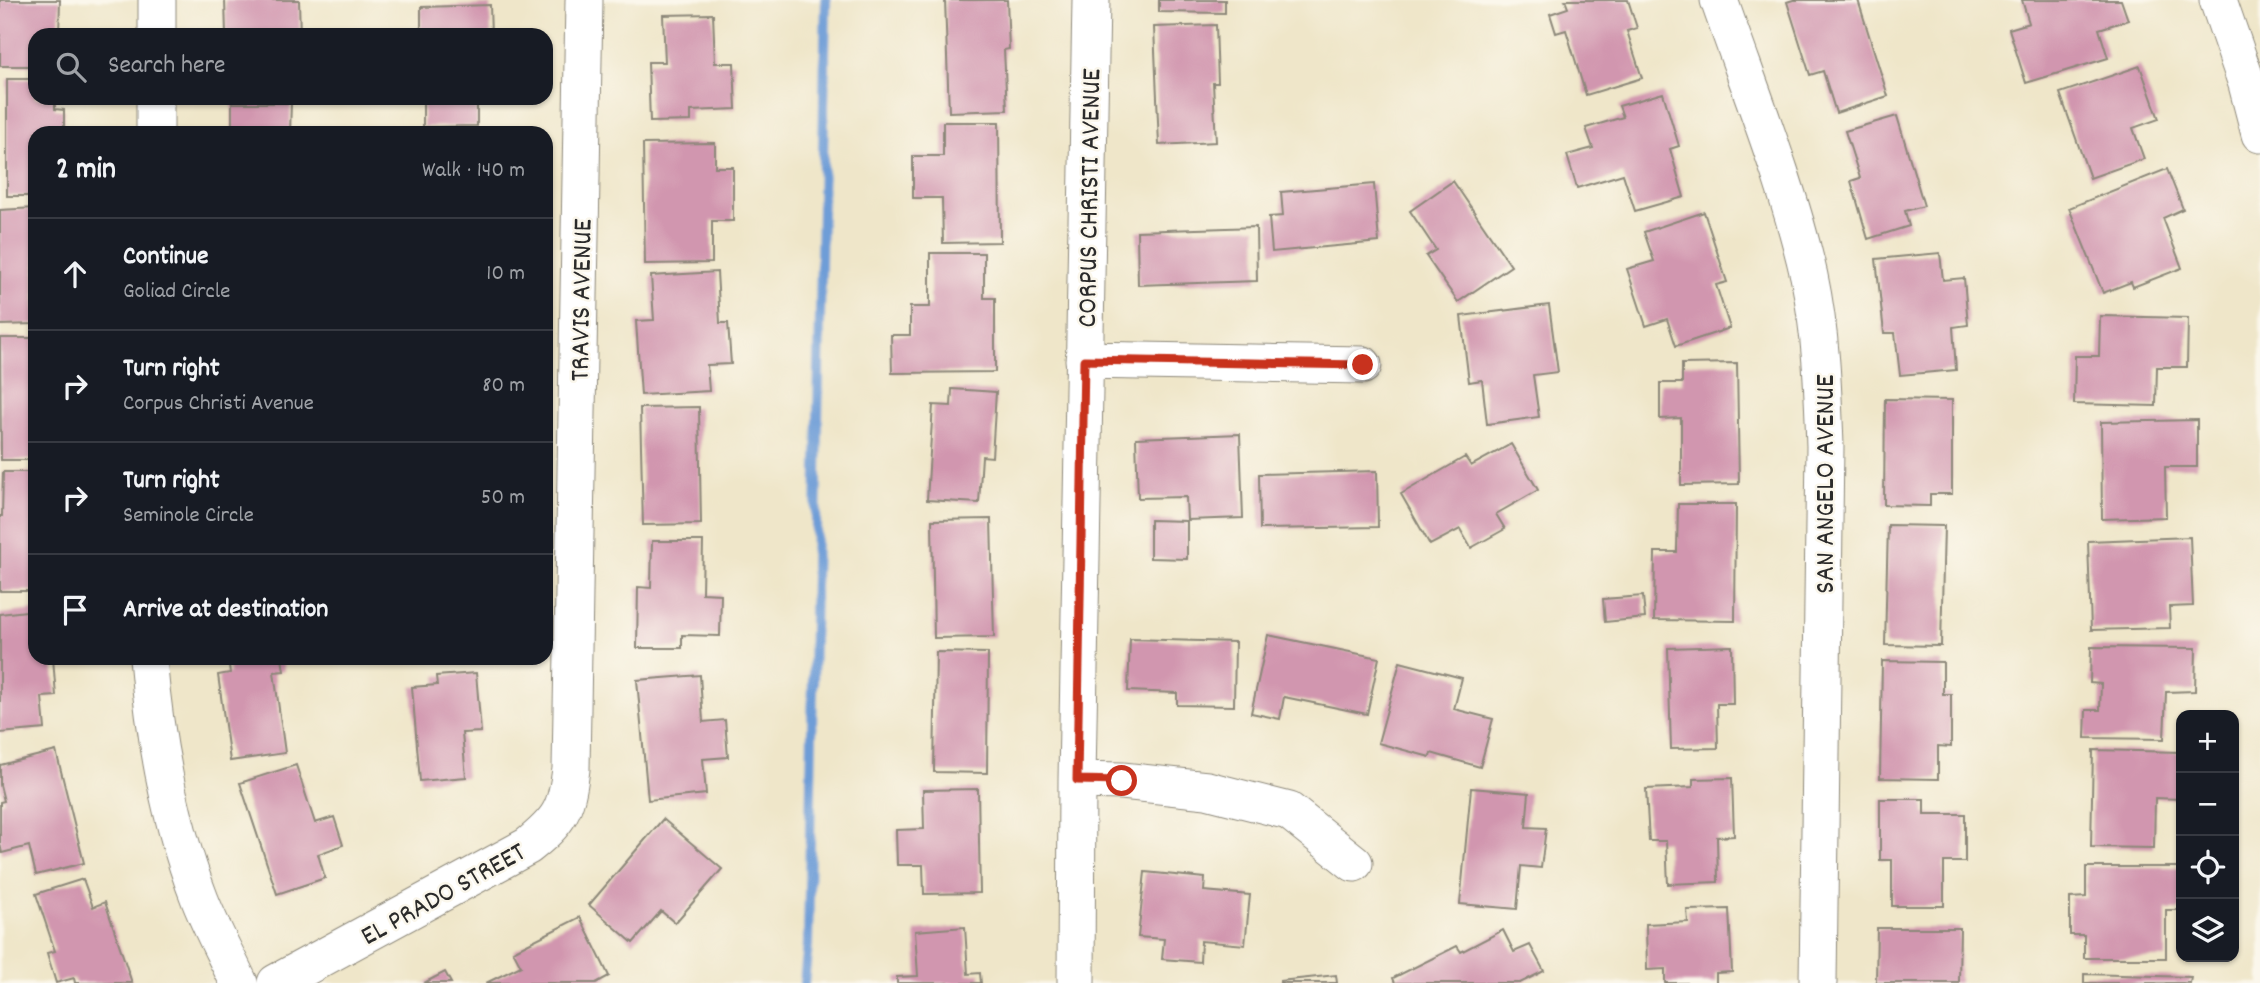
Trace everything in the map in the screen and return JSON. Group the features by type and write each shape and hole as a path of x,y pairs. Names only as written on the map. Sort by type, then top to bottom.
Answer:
{"street":[{"path":"157,0 157,28"},
{"name":"TRAVIS AVENUE","path":"571,769 584,0"},
{"name":"CORPUS CHRISTI AVENUE","path":"1076,983 1091,0"},
{"name":"SAN ANGELO AVENUE","path":"1719,0 1792,217 1809,276 1822,361 1825,446 1818,983"},
{"path":"2218,0 2247,84 2260,134"},
{"path":"155,105 155,126"},
{"path":"1084,360 1363,365"},
{"path":"149,665 153,718 172,812 200,900 239,983"},
{"name":"EL PRADO STREET","path":"276,983 528,846 552,827 567,799 571,769"},
{"path":"1077,780 1122,781 1207,790 1289,811 1354,863"}],"building":[{"path":"0,0 60,0 59,28 28,28 28,66 0,66"},
{"path":"225,0 299,0 300,28 226,28"},
{"path":"945,0 1007,0 1009,49 1004,50 1007,110 949,112"},
{"path":"1159,0 1225,0 1225,13 1159,12"},
{"path":"1565,0 1628,0 1637,28 1627,31 1642,78 1586,95 1566,30 1556,33 1550,14 1568,8"},
{"path":"1858,0 1888,96 1836,113 1823,71 1810,75 1787,2"},
{"path":"2022,0 2121,0 2128,20 2099,29 2108,58 2026,83 2009,29 2029,23"},
{"path":"490,5 491,28 421,28 421,7"},
{"path":"713,14 715,63 734,63 736,109 691,111 691,121 650,122 648,62 665,62 663,15"},
{"path":"1216,25 1218,83 1213,83 1216,142 1159,145 1154,27"},
{"path":"2140,66 2159,119 2133,128 2144,159 2090,178 2060,93"},
{"path":"7,79 28,79 28,105 55,105 55,109 64,110 64,126 28,126 28,196 7,196"},
{"path":"1663,93 1679,146 1670,149 1684,197 1635,211 1623,174 1577,188 1567,155 1593,148 1586,128 1623,117 1619,106"},
{"path":"232,105 291,105 290,126 232,126"},
{"path":"423,105 477,105 477,126 423,126"},
{"path":"1897,116 1924,206 1905,211 1909,226 1868,239 1851,181 1860,178 1845,131"},
{"path":"943,122 999,122 1000,242 943,243 942,198 913,198 913,156 943,156"},
{"path":"715,143 715,167 733,167 733,221 712,221 712,263 645,264 643,144"},
{"path":"2167,169 2183,209 2163,218 2182,268 2133,287 2131,282 2103,293 2069,208"},
{"path":"1453,181 1511,266 1458,302 1426,256 1436,250 1410,211"},
{"path":"1374,184 1379,242 1272,252 1269,217 1283,216 1281,192"},
{"path":"28,208 28,324 0,325 0,210"},
{"path":"1704,212 1727,282 1716,285 1730,328 1676,346 1667,319 1646,326 1627,269 1654,261 1644,232"},
{"path":"1256,227 1257,281 1138,285 1137,231"},
{"path":"930,253 984,253 984,298 995,298 995,372 892,373 891,335 910,335 910,307 930,307"},
{"path":"1940,253 1943,280 1964,278 1968,325 1953,327 1956,370 1900,375 1895,333 1884,333 1876,259"},
{"path":"717,272 720,323 728,323 731,364 707,365 709,391 641,395 636,321 654,320 651,276"},
{"path":"1549,305 1558,372 1533,375 1539,417 1487,424 1482,380 1469,382 1461,316"},
{"path":"2100,316 2188,318 2187,367 2157,367 2156,406 2074,404 2075,356 2099,356"},
{"path":"0,338 28,338 28,460 1,460"},
{"path":"1737,363 1739,484 1681,485 1681,418 1660,419 1660,383 1682,383 1682,364"},
{"path":"952,389 996,392 992,457 982,456 979,503 927,500 933,405 951,406"},
{"path":"1885,399 1952,400 1952,494 1930,494 1930,506 1884,505"},
{"path":"699,407 701,524 643,525 640,408"},
{"path":"2197,420 2197,467 2165,467 2166,517 2102,519 2101,422"},
{"path":"1240,434 1243,518 1187,520 1186,497 1138,498 1136,438"},
{"path":"1511,444 1538,490 1496,514 1505,529 1471,548 1460,529 1430,545 1401,494 1465,457 1471,466"},
{"path":"1377,471 1378,527 1260,529 1259,474"},
{"path":"3,472 28,472 28,591 0,591"},
{"path":"1678,504 1736,504 1735,621 1654,620 1655,552 1677,552"},
{"path":"991,519 994,637 934,638 932,520"},
{"path":"1150,520 1187,521 1187,559 1150,558"},
{"path":"1888,525 1944,526 1941,646 1885,645"},
{"path":"2190,537 2193,606 2169,607 2170,628 2091,630 2088,541"},
{"path":"652,541 703,541 702,593 721,594 720,636 682,635 682,648 637,648 638,587 651,588"},
{"path":"1643,596 1645,618 1605,622 1603,599"},
{"path":"28,611 28,665 54,665 56,696 42,697 45,729 0,733 0,614"},
{"path":"1268,635 1379,658 1367,714 1284,697 1280,719 1251,713"},
{"path":"1130,639 1235,642 1234,706 1177,705 1177,693 1128,691"},
{"path":"1732,646 1733,704 1717,704 1718,748 1671,749 1668,648"},
{"path":"2091,647 2196,648 2195,691 2166,692 2164,739 2085,738 2086,710 2100,710 2101,684 2090,683"},
{"path":"936,652 988,653 987,773 934,772"},
{"path":"1882,661 1943,662 1943,694 1951,694 1951,747 1938,746 1938,779 1880,778"},
{"path":"1400,662 1462,678 1454,709 1493,719 1480,767 1431,753 1430,757 1378,743"},
{"path":"229,665 283,665 284,671 274,672 285,753 230,761 218,675 230,673"},
{"path":"476,673 481,732 462,733 466,777 420,781 412,687 437,685 436,676"},
{"path":"700,675 703,722 725,720 728,757 703,759 706,794 648,800 637,680"},
{"path":"2093,750 2176,752 2176,799 2155,798 2154,848 2091,847"},
{"path":"56,751 84,863 36,875 29,846 2,853 0,802 4,801 0,785 0,765"},
{"path":"296,765 315,823 334,817 343,845 318,854 325,878 277,894 240,783"},
{"path":"1732,778 1734,836 1717,837 1718,882 1668,884 1666,841 1649,841 1646,789 1693,787 1693,779"},
{"path":"1471,788 1529,793 1526,827 1546,828 1541,868 1521,866 1517,909 1460,904"},
{"path":"978,789 980,893 924,894 923,865 897,865 896,830 924,829 923,790"},
{"path":"1880,799 1924,799 1924,814 1965,814 1965,862 1944,862 1944,906 1892,906 1892,860 1880,860"},
{"path":"663,819 722,869 675,923 661,911 633,943 589,905"},
{"path":"2086,867 2176,867 2176,910 2166,910 2166,958 2084,958 2084,935 2070,935 2070,898 2086,897"},
{"path":"1145,872 1205,878 1204,891 1250,895 1245,945 1201,941 1200,962 1162,959 1164,939 1138,937"},
{"path":"83,879 93,907 105,902 132,983 75,983 74,978 56,983 47,953 55,951 36,894"},
{"path":"1729,909 1732,972 1716,973 1716,983 1665,983 1665,969 1647,970 1646,924 1688,922 1687,910"},
{"path":"580,917 609,976 596,983 486,983 521,966 513,951"},
{"path":"965,927 968,974 980,973 981,983 897,983 897,977 918,976 915,931"},
{"path":"1877,928 1960,928 1959,983 1876,983"},
{"path":"1503,930 1514,952 1530,945 1544,971 1520,983 1395,983 1393,978 1457,946 1461,952"},
{"path":"445,972 451,983 424,983"},
{"path":"2084,974 2191,977 2190,983 2084,983"},
{"path":"1336,975 1337,983 1280,983 1280,981"}],"waterway":[{"path":"804,983 808,944 826,0"}],"route":[{"path":"1122,781 1077,780 1084,360 1363,365"}]}
